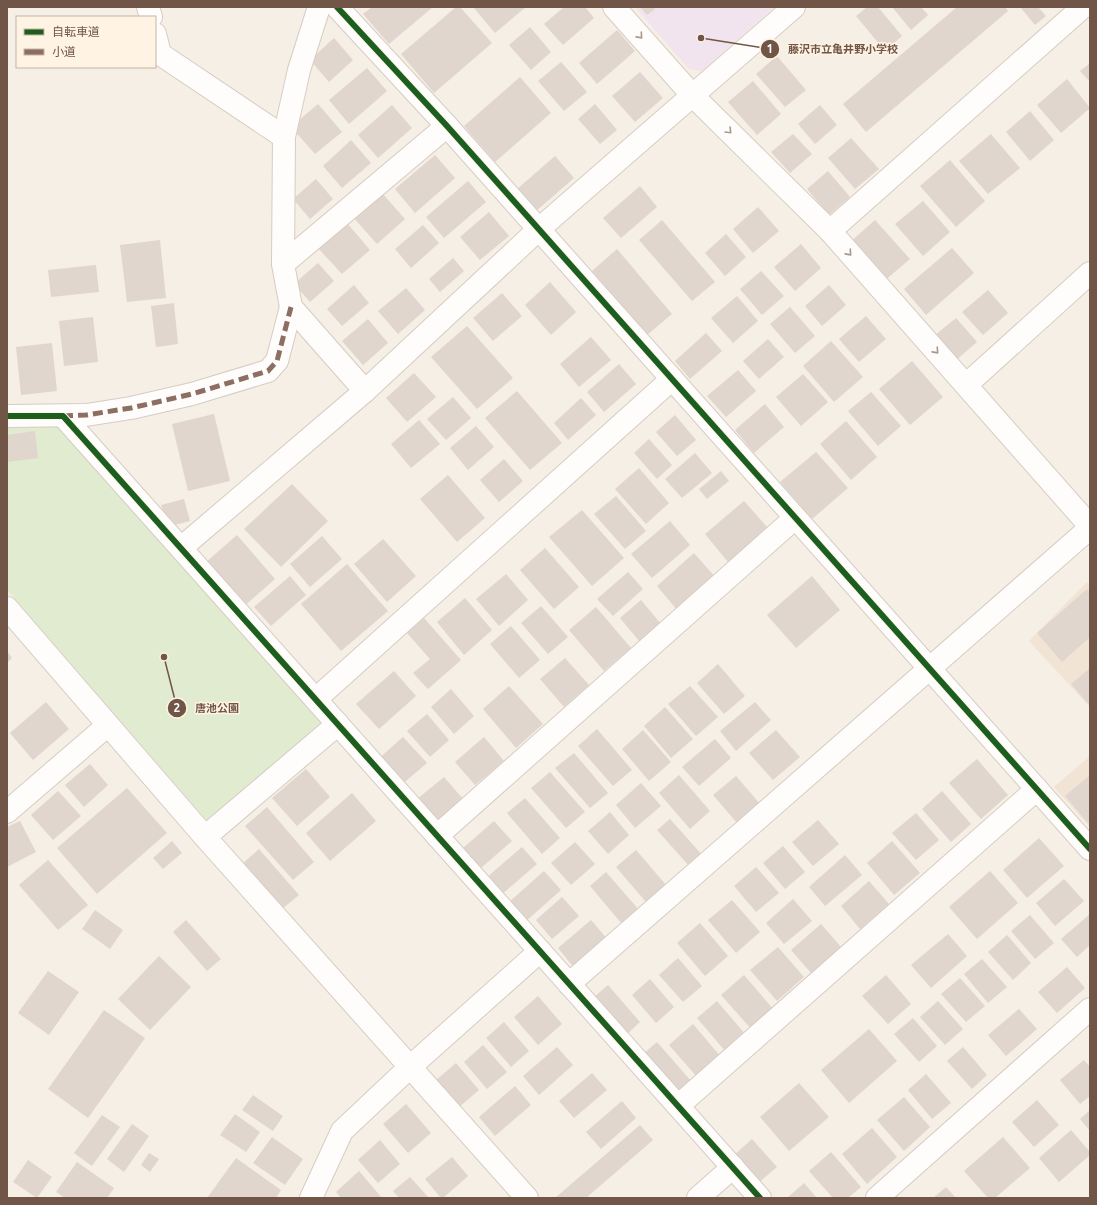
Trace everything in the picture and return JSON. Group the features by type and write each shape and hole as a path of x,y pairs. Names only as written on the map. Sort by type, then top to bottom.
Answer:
{"street":[{"path":"7,416 86,415 131,408 192,394 268,371 277,361 291,307 283,264 284,137 299,70 319,7"},
{"path":"337,7 447,126 1090,849"},
{"path":"569,984 1090,527 830,231 693,96 614,7"},
{"path":"181,548 365,391 539,229 794,7"},
{"path":"830,231 1083,7"},
{"path":"156,38 160,54 284,137"},
{"path":"283,264 447,126"},
{"path":"966,385 1090,273"},
{"path":"291,307 365,391"},
{"path":"316,700 672,379"},
{"path":"63,416 760,1198"},
{"path":"437,836 795,518"},
{"path":"7,608 206,837 527,1198"},
{"path":"206,837 338,724"},
{"path":"7,812 108,725"},
{"path":"678,1106 1037,789"},
{"path":"311,1198 342,1131 410,1067 540,951"},
{"path":"877,1198 1090,1009"},
{"path":"698,1198 733,1167"}],"shaded area":[{"path":"635,7 774,7 702,71 689,69"},
{"path":"1087,582 1090,586 1090,707 1029,641"},
{"path":"1090,756 1090,827 1054,787"}],"green space":[{"path":"58,427 322,723 209,823 7,590 7,428"}],"building":[{"path":"372,7 433,7 389,44 363,14"},
{"path":"456,7 460,7 492,43 434,93 401,54"},
{"path":"473,7 526,7 495,33"},
{"path":"564,7 585,7 594,18 563,45 544,24"},
{"path":"640,7 653,7 655,9 647,15"},
{"path":"867,7 878,7 902,36 885,51 856,16"},
{"path":"892,7 921,7 928,15 911,30"},
{"path":"957,7 1005,7 1008,11 866,132 843,104"},
{"path":"1020,7 1038,7 1046,16 1035,25"},
{"path":"530,27 551,52 531,70 509,45"},
{"path":"617,30 635,51 597,84 579,63"},
{"path":"334,38 353,60 329,82 310,60"},
{"path":"777,56 806,90 785,107 756,74"},
{"path":"561,62 587,92 564,111 538,81"},
{"path":"1090,63 1090,82 1080,71"},
{"path":"367,68 387,91 349,124 329,100"},
{"path":"640,72 663,98 635,122 612,96"},
{"path":"520,77 551,113 495,162 464,126"},
{"path":"1067,79 1090,108 1061,133 1037,105"},
{"path":"753,81 781,114 757,135 728,102"},
{"path":"318,104 342,132 315,154 291,127"},
{"path":"595,104 617,130 600,144 578,119"},
{"path":"392,105 412,128 378,158 358,135"},
{"path":"820,105 837,125 815,144 798,124"},
{"path":"1030,111 1054,140 1030,161 1006,132"},
{"path":"793,134 812,154 790,173 771,152"},
{"path":"991,134 1020,168 988,194 959,161"},
{"path":"851,138 879,169 855,189 828,158"},
{"path":"351,140 371,163 342,188 323,166"},
{"path":"435,155 455,178 415,213 395,189"},
{"path":"555,156 574,178 535,212 516,190"},
{"path":"950,160 985,201 956,227 920,186"},
{"path":"828,171 850,197 829,215 807,189"},
{"path":"316,179 333,199 310,219 293,199"},
{"path":"468,181 486,202 444,238 426,217"},
{"path":"640,186 657,207 621,238 603,218"},
{"path":"382,193 405,219 377,244 353,217"},
{"path":"923,201 950,232 923,256 895,224"},
{"path":"758,207 779,231 753,253 733,229"},
{"path":"489,212 509,236 480,260 460,237"},
{"path":"662,220 715,282 692,301 639,240"},
{"path":"875,220 910,259 883,282 849,243"},
{"path":"347,223 370,250 342,274 318,248"},
{"path":"423,225 439,243 411,268 395,249"},
{"path":"726,234 746,257 725,276 705,253"},
{"path":"160,240 166,298 127,302 120,245"},
{"path":"801,244 821,268 795,291 774,267"},
{"path":"952,248 974,273 926,315 904,289"},
{"path":"617,249 672,314 647,335 592,271"},
{"path":"453,258 464,271 440,292 429,279"},
{"path":"318,263 334,281 310,302 294,284"},
{"path":"96,265 99,292 51,297 48,270"},
{"path":"761,271 784,296 762,315 740,289"},
{"path":"550,282 576,312 551,335 525,305"},
{"path":"354,285 369,303 342,326 327,309"},
{"path":"829,285 846,305 822,326 805,306"},
{"path":"406,288 425,310 398,334 378,311"},
{"path":"988,290 1008,313 983,335 962,312"},
{"path":"502,293 522,316 493,341 473,318"},
{"path":"737,296 758,321 733,343 711,318"},
{"path":"174,303 178,344 156,347 151,306"},
{"path":"790,307 815,336 795,353 770,324"},
{"path":"866,316 886,339 859,362 839,339"},
{"path":"93,317 98,362 64,366 59,321"},
{"path":"956,318 977,342 955,361 934,336"},
{"path":"368,319 388,343 363,365 342,341"},
{"path":"467,326 513,378 477,409 431,357"},
{"path":"706,333 722,351 690,379 675,361"},
{"path":"591,337 611,360 579,387 560,364"},
{"path":"768,339 784,357 759,379 743,361"},
{"path":"831,341 863,377 834,402 803,366"},
{"path":"52,343 57,391 21,395 16,347"},
{"path":"912,361 943,397 910,425 879,389"},
{"path":"619,364 636,384 604,412 587,392"},
{"path":"738,370 756,391 726,417 707,396"},
{"path":"414,373 436,397 407,422 386,398"},
{"path":"803,374 828,402 801,426 776,397"},
{"path":"517,391 562,443 530,470 485,418"},
{"path":"871,392 901,426 878,446 848,411"},
{"path":"453,397 471,418 446,440 427,419"},
{"path":"581,398 596,415 568,440 554,423"},
{"path":"765,404 784,427 754,453 735,430"},
{"path":"214,414 230,481 188,491 172,424"},
{"path":"675,415 696,440 677,456 656,432"},
{"path":"419,420 440,444 411,468 391,444"},
{"path":"846,421 877,457 851,480 820,444"},
{"path":"476,426 494,447 468,470 450,448"},
{"path":"35,431 38,458 7,462 7,435"},
{"path":"649,439 672,465 657,479 634,453"},
{"path":"816,452 848,488 812,519 780,482"},
{"path":"695,453 712,473 682,498 665,479"},
{"path":"504,459 523,481 499,502 480,480"},
{"path":"639,468 669,503 646,524 615,489"},
{"path":"721,471 729,481 707,499 699,489"},
{"path":"448,475 485,518 457,542 420,499"},
{"path":"292,484 328,521 281,567 244,529"},
{"path":"616,496 646,531 625,549 594,514"},
{"path":"184,499 190,521 167,527 161,505"},
{"path":"744,501 768,528 728,562 705,534"},
{"path":"582,510 624,558 592,586 549,537"},
{"path":"670,521 690,545 652,578 631,554"},
{"path":"237,535 275,579 243,607 205,563"},
{"path":"322,536 342,559 310,587 290,564"},
{"path":"383,539 416,576 387,602 354,564"},
{"path":"545,548 579,587 554,609 520,570"},
{"path":"694,553 716,578 678,611 657,586"},
{"path":"347,564 388,611 341,651 301,604"},
{"path":"628,572 643,589 613,616 597,599"},
{"path":"506,574 528,600 499,626 476,599"},
{"path":"290,576 306,595 271,626 254,607"},
{"path":"812,576 840,610 796,648 767,615"},
{"path":"1087,589 1090,593 1090,637 1062,662 1037,633"},
{"path":"465,598 492,630 464,655 437,622"},
{"path":"641,600 661,624 640,642 620,618"},
{"path":"541,606 568,637 548,654 521,623"},
{"path":"596,607 631,648 604,671 569,630"},
{"path":"424,618 461,660 428,689 413,673 430,659 407,633"},
{"path":"511,626 540,660 519,678 490,644"},
{"path":"7,651 12,658 7,663"},
{"path":"565,658 589,685 564,707 540,679"},
{"path":"718,664 745,696 724,714 697,683"},
{"path":"1090,668 1090,706 1071,684"},
{"path":"394,671 416,696 379,729 356,704"},
{"path":"509,686 543,724 516,748 483,709"},
{"path":"690,686 718,717 696,736 668,704"},
{"path":"451,689 474,716 454,734 431,707"},
{"path":"46,702 69,729 33,760 10,733"},
{"path":"755,702 771,720 736,751 720,731"},
{"path":"665,707 693,739 671,758 644,726"},
{"path":"427,714 449,740 430,757 407,731"},
{"path":"597,729 632,770 613,786 578,746"},
{"path":"643,730 671,762 649,781 622,749"},
{"path":"776,730 800,757 773,780 749,753"},
{"path":"403,737 427,763 399,787 376,761"},
{"path":"484,737 504,761 475,785 455,762"},
{"path":"715,739 731,758 699,786 682,767"},
{"path":"574,753 608,793 590,808 555,768"},
{"path":"977,759 1008,795 981,819 949,783"},
{"path":"90,764 108,785 84,807 65,785"},
{"path":"306,769 330,797 297,826 272,798"},
{"path":"550,772 585,812 566,828 531,788"},
{"path":"679,775 710,811 690,829 659,793"},
{"path":"1090,775 1090,822 1088,823 1065,796"},
{"path":"736,776 760,804 737,823 713,795"},
{"path":"444,777 463,799 436,823 416,800"},
{"path":"641,783 661,806 635,828 616,805"},
{"path":"127,788 167,833 97,894 57,848"},
{"path":"58,791 81,816 53,840 31,815"},
{"path":"942,791 971,824 951,842 922,809"},
{"path":"352,793 376,821 330,861 306,833"},
{"path":"525,798 560,838 542,854 507,813"},
{"path":"267,807 314,862 293,880 245,826"},
{"path":"610,812 629,835 608,854 588,831"},
{"path":"916,813 939,840 916,860 892,833"},
{"path":"670,819 703,856 690,867 657,830"},
{"path":"818,820 839,844 813,866 792,842"},
{"path":"20,821 36,852 7,867 7,827"},
{"path":"494,821 512,841 481,868 463,848"},
{"path":"1039,838 1064,866 1027,898 1003,870"},
{"path":"172,841 182,853 163,869 153,858"},
{"path":"892,841 920,873 894,895 867,863"},
{"path":"575,842 595,864 571,885 551,863"},
{"path":"783,846 805,872 785,889 763,863"},
{"path":"522,847 537,864 501,895 486,878"},
{"path":"259,849 299,895 281,910 242,864"},
{"path":"636,850 666,885 646,902 616,867"},
{"path":"845,855 862,875 825,906 809,887"},
{"path":"48,860 88,905 58,930 19,885"},
{"path":"756,867 779,893 756,912 734,886"},
{"path":"544,871 561,890 525,922 508,903"},
{"path":"990,871 1018,903 977,939 949,907"},
{"path":"606,872 639,910 622,924 590,886"},
{"path":"1064,879 1084,901 1055,926 1036,903"},
{"path":"869,881 889,904 860,929 841,906"},
{"path":"562,897 579,916 552,939 536,920"},
{"path":"793,899 812,921 784,944 766,923"},
{"path":"732,900 760,932 736,953 708,920"},
{"path":"95,910 123,930 110,949 82,929"},
{"path":"1090,914 1090,945 1077,957 1061,939"},
{"path":"1030,915 1054,943 1035,959 1011,931"},
{"path":"186,920 221,959 207,971 173,932"},
{"path":"591,920 608,940 575,969 558,948"},
{"path":"700,923 728,956 705,976 677,943"},
{"path":"821,924 841,947 811,973 791,950"},
{"path":"948,934 967,956 931,988 911,965"},
{"path":"1007,935 1031,963 1013,980 988,952"},
{"path":"778,947 804,977 777,1001 750,970"},
{"path":"159,956 191,987 150,1030 118,999"},
{"path":"678,958 702,986 683,1002 659,975"},
{"path":"982,959 1007,987 988,1003 964,974"},
{"path":"1067,967 1085,988 1057,1013 1038,992"},
{"path":"48,971 79,992 49,1035 18,1013"},
{"path":"744,975 774,1010 752,1030 721,995"},
{"path":"886,975 911,1004 888,1024 862,996"},
{"path":"960,978 985,1006 966,1022 941,994"},
{"path":"650,979 674,1007 656,1023 632,995"},
{"path":"608,985 640,1022 625,1036 593,998"},
{"path":"538,996 562,1024 538,1045 514,1017"},
{"path":"717,1001 745,1034 725,1051 697,1018"},
{"path":"938,1001 963,1029 945,1045 920,1017"},
{"path":"1019,1009 1037,1029 1006,1056 988,1035"},
{"path":"104,1010 145,1038 88,1118 48,1089"},
{"path":"913,1018 937,1046 919,1062 894,1034"},
{"path":"504,1022 529,1051 511,1067 486,1038"},
{"path":"693,1024 721,1057 697,1077 669,1045"},
{"path":"869,1029 897,1061 849,1103 821,1070"},
{"path":"657,1042 691,1081 677,1094 643,1054"},
{"path":"483,1045 507,1072 487,1089 464,1062"},
{"path":"557,1047 573,1065 539,1095 523,1076"},
{"path":"963,1047 987,1075 972,1089 947,1061"},
{"path":"1084,1060 1090,1067 1090,1096 1080,1104 1060,1080"},
{"path":"456,1063 479,1090 458,1108 435,1081"},
{"path":"592,1073 607,1090 574,1118 559,1101"},
{"path":"926,1074 951,1103 932,1119 908,1090"},
{"path":"799,1083 829,1117 789,1151 760,1117"},
{"path":"515,1086 531,1105 495,1136 479,1117"},
{"path":"253,1095 283,1116 273,1131 242,1110"},
{"path":"904,1097 930,1127 904,1151 877,1120"},
{"path":"1037,1100 1059,1125 1034,1147 1012,1122"},
{"path":"622,1101 636,1118 601,1149 586,1132"},
{"path":"406,1104 431,1133 408,1153 383,1124"},
{"path":"1090,1110 1090,1131 1080,1119"},
{"path":"235,1114 260,1132 246,1152 220,1135"},
{"path":"102,1115 120,1127 92,1166 74,1153"},
{"path":"132,1124 149,1136 124,1172 107,1159"},
{"path":"640,1125 653,1140 586,1198 555,1198"},
{"path":"872,1128 897,1157 867,1184 842,1154"},
{"path":"1071,1130 1090,1152 1090,1155 1059,1182 1039,1158"},
{"path":"272,1137 303,1159 285,1185 253,1163"},
{"path":"1003,1137 1030,1168 995,1198 988,1198 964,1171"},
{"path":"752,1139 777,1167 757,1184 733,1156"},
{"path":"380,1140 400,1164 378,1183 358,1160"},
{"path":"831,1152 861,1187 848,1198 833,1198 809,1171"},
{"path":"149,1153 159,1159 150,1172 141,1165"},
{"path":"452,1157 468,1176 443,1198 441,1198 425,1179"},
{"path":"236,1158 281,1190 276,1198 207,1198"},
{"path":"28,1160 52,1177 37,1198 13,1182"},
{"path":"77,1162 114,1188 107,1198 65,1198 56,1192"},
{"path":"359,1171 382,1198 341,1198 336,1192"},
{"path":"410,1177 429,1198 399,1198 393,1191"},
{"path":"804,1183 817,1198 787,1198"},
{"path":"946,1187 956,1198 933,1198"}],"marked path":[{"path":"63,416 86,415 131,408 192,394 268,371 277,361 291,307"}],"cycle path":[{"path":"337,7 447,126 1090,849"},
{"path":"7,416 63,416 760,1198"}],"place":[{"name":"藤沢市立亀井野小学校","path":"701,38"},
{"name":"唐池公園","path":"164,657"}]}
